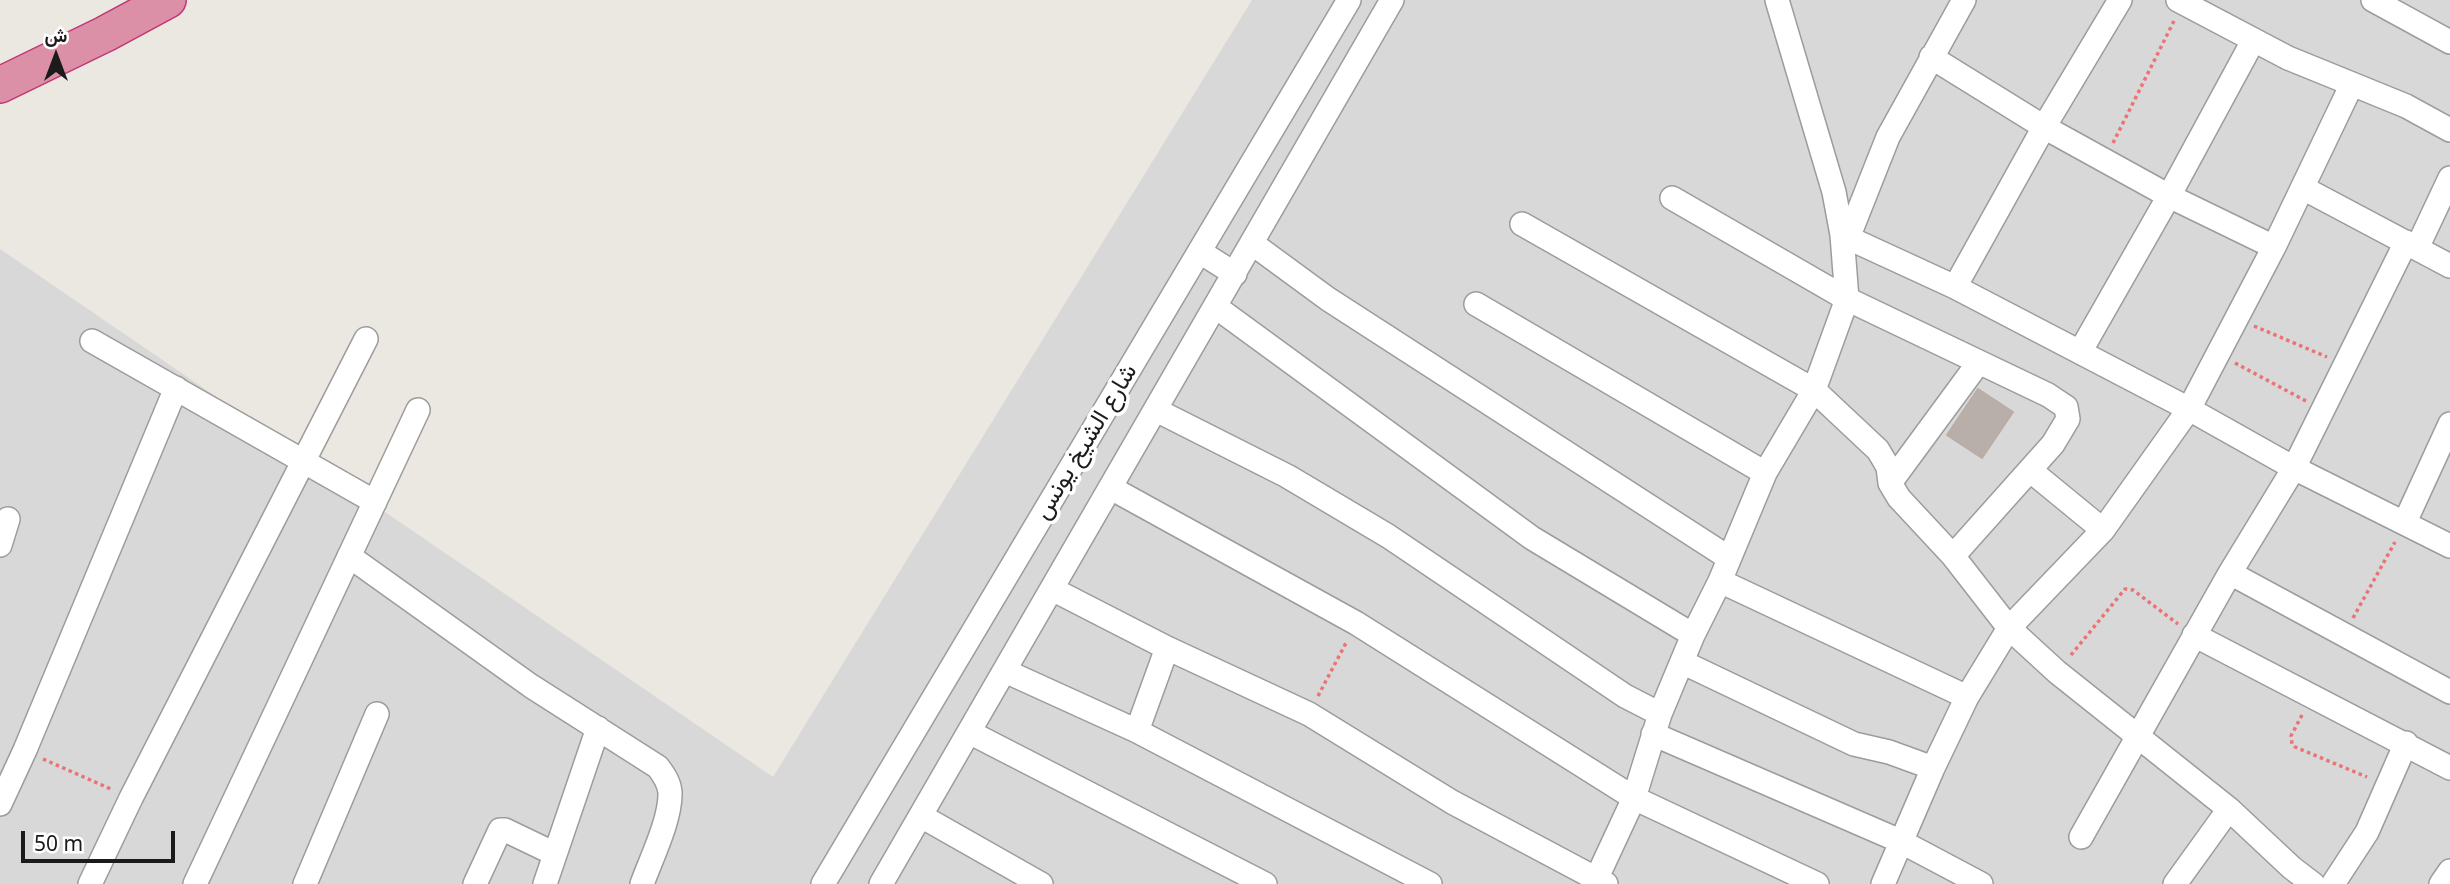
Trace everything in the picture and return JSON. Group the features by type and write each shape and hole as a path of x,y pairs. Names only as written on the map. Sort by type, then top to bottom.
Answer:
{"highway":[{"path":"0,59 119,0"},
{"path":"0,85 168,0"}],"street":[{"name":"شارع الشيخ يونس","path":"823,884 1349,0"},
{"name":"شارع الشيخ يونس","path":"881,884 1392,0"},
{"path":"1052,589 1167,648 1309,715 1452,802 1598,882 1633,798 1657,724 1693,635 1720,580 1765,473 1814,390 1847,299 1845,236 1819,137 1777,0"},
{"path":"1845,236 1888,137 1964,0"},
{"path":"1955,287 2043,127 2120,0"},
{"path":"2373,0 2450,42"},
{"path":"2180,1 2288,58 2406,106 2450,130"},
{"path":"2080,352 2253,41"},
{"path":"1931,57 2043,127 2169,196 2274,247"},
{"path":"1883,884 1900,841 1967,697 2009,628 2104,530 2189,409 2274,247 2352,84"},
{"path":"2081,837 2194,635 2294,468 2345,366 2450,178"},
{"path":"2303,188 2450,266"},
{"path":"1672,198 1847,299 2048,395 2066,407 2068,419 2053,444 1953,556"},
{"path":"1522,224 1814,390 1878,450 1888,467 1890,483 1899,498 1953,556 2009,628 2057,672 2229,809 2285,876 2313,884"},
{"path":"1845,236 1955,287 2189,409 2294,468 2450,546"},
{"path":"1253,244 1328,299 1729,558"},
{"path":"1200,252 1235,274"},
{"path":"1476,303 1765,473"},
{"path":"1216,307 1532,538 1693,635"},
{"path":"90,884 131,798 366,340"},
{"path":"92,341 375,502"},
{"path":"1890,483 1979,362"},
{"path":"0,804 176,388"},
{"path":"195,884 418,410"},
{"path":"1156,410 1287,477 1388,536 1626,696 1657,724 1900,841 1982,884"},
{"path":"2405,522 2450,424"},
{"path":"2031,471 2104,530"},
{"path":"1111,488 1356,623 1633,798 1817,884"},
{"path":"0,545 8,519"},
{"path":"349,556 531,686 658,767 667,779 670,794 666,818 642,884"},
{"path":"2230,573 2450,692"},
{"path":"1720,580 1967,697"},
{"path":"2194,635 2450,768"},
{"path":"1137,731 1167,648"},
{"path":"1682,662 1854,744 1889,752 1933,768"},
{"path":"1005,671 1137,731 1430,884"},
{"path":"305,884 377,714"},
{"path":"545,884 598,729"},
{"path":"969,732 1265,884"},
{"path":"2333,884 2354,854 2389,785 2406,743"},
{"path":"2175,884 2229,809"},
{"path":"921,816 1041,884"},
{"path":"475,884 500,830 555,854"},
{"path":"2441,884 2450,871"}],"path":[{"path":"2104,160 2180,1"},
{"path":"2237,319 2307,347 2345,366"},
{"path":"2218,354 2323,410"},
{"path":"2344,635 2405,522"},
{"path":"2057,672 2124,589 2133,590 2194,635"},
{"path":"1309,715 1356,623"},
{"path":"2311,695 2291,736 2292,744 2389,785"},
{"path":"25,750 131,798"}],"shaded area":[{"path":"1252,0 2450,0 2450,884 0,884 0,249 773,777"}],"building":[{"path":"1978,389 2013,412 1982,458 1947,435"}]}
